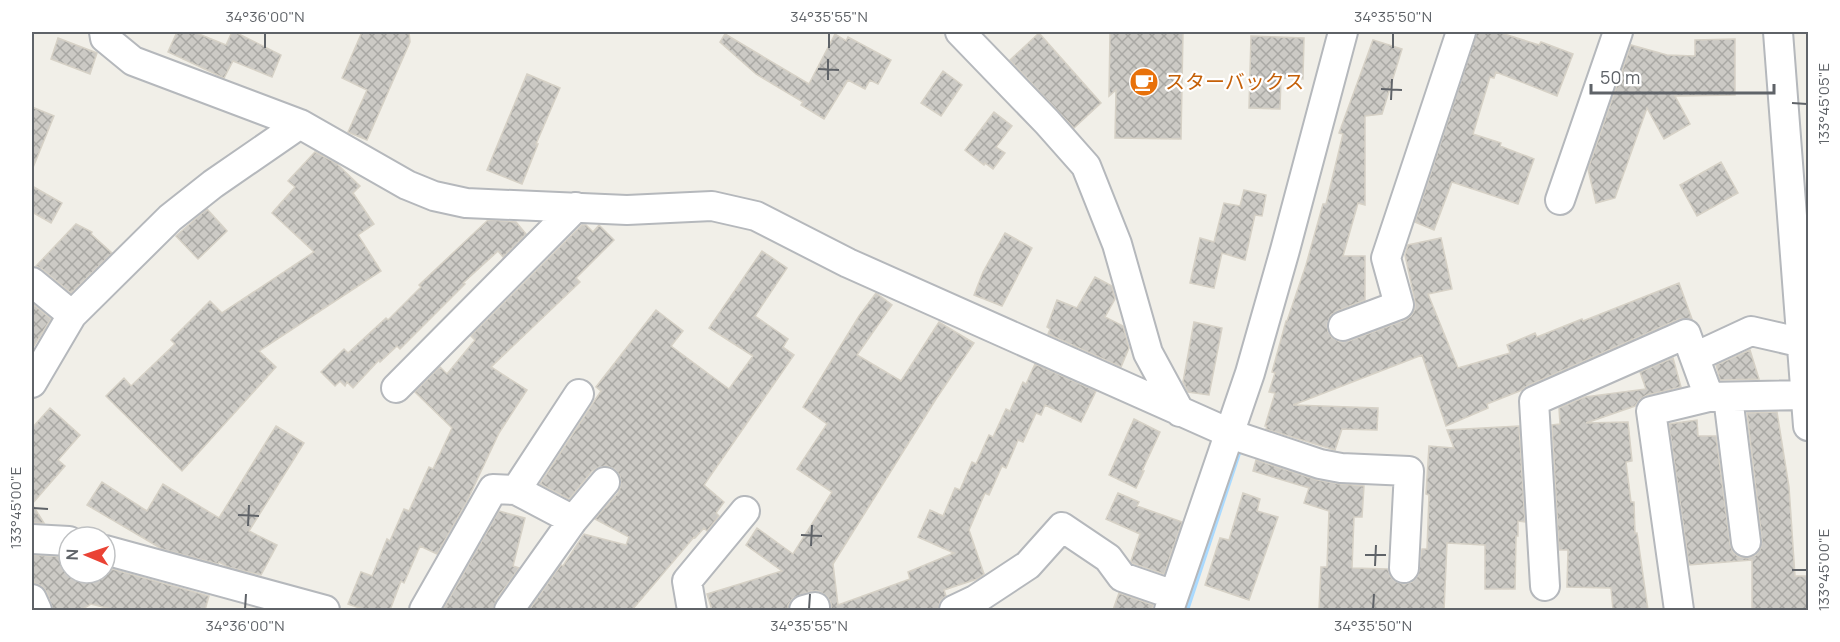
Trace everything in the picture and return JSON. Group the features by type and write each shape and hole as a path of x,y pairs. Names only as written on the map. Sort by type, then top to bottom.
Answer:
{"street":[{"path":"104,32 105,38 133,61 300,124 407,185 434,196 466,202 627,210 712,206 756,216 848,263 1238,437 1320,464 1341,468 1409,471 1404,568"},
{"path":"960,32 1086,166 1117,244 1148,353 1180,412"},
{"path":"954,610 975,600 1028,565 1062,527 1108,558 1122,577 1172,603 1238,437 1250,373 1343,32"},
{"path":"1343,326 1399,305 1386,258 1461,32"},
{"path":"1560,200 1618,32"},
{"path":"1778,32 1805,311 1803,343 1809,426"},
{"path":"32,383 72,315 170,218 213,184 300,124"},
{"path":"396,388 576,207"},
{"path":"32,282 72,315"},
{"path":"1695,357 1751,331 1803,343"},
{"path":"1545,586 1534,401 1686,334 1695,357 1719,397 1746,542"},
{"path":"516,490 579,394"},
{"path":"1679,610 1651,411 1719,397 1806,395"},
{"path":"508,610 573,520 605,482"},
{"path":"424,610 494,489 516,490 573,520"},
{"path":"692,610 687,581 745,511"},
{"path":"32,539 57,541"},
{"path":"117,553 325,610"},
{"path":"32,600 37,610"}],"building":[{"path":"177,32 194,32 226,45 232,32 235,32 281,55 272,77 233,61 224,78 168,52"},
{"path":"362,32 409,32 410,42 367,140 348,132 367,90 342,78"},
{"path":"1110,32 1183,32 1181,139 1115,138 1116,90 1109,96"},
{"path":"1477,32 1498,32 1539,45 1541,42 1573,54 1557,96 1496,72 1494,78 1490,77 1473,134 1501,143 1500,146 1534,159 1518,204 1452,182 1434,230 1415,222"},
{"path":"1039,33 1101,103 1074,128 1010,60"},
{"path":"725,34 809,84 835,34 846,41 848,37 891,60 878,84 870,80 865,89 848,80 824,119 801,105 803,102 756,74 720,42"},
{"path":"1251,36 1304,38 1303,79 1281,78 1280,109 1249,108"},
{"path":"58,38 97,53 90,74 51,59"},
{"path":"1735,39 1735,95 1675,96 1690,124 1664,139 1647,108 1615,198 1596,203 1588,169 1631,45 1667,55 1695,56 1695,40"},
{"path":"1373,40 1402,49 1382,114 1365,116 1365,205 1358,203 1343,256 1365,256 1365,300 1331,315 1327,324 1332,338 1340,342 1349,341 1411,316 1415,309 1415,301 1405,255 1408,245 1441,238 1452,289 1428,294 1458,368 1510,353 1507,345 1535,333 1537,337 1679,283 1692,319 1679,319 1487,404 1488,408 1446,426 1422,355 1293,405 1378,408 1377,430 1342,429 1335,450 1266,429 1275,393 1269,392 1275,373 1272,372 1286,321 1306,265 1323,204 1326,204 1343,134 1339,133"},
{"path":"943,71 962,85 941,116 921,103"},
{"path":"527,74 560,88 522,184 487,170"},
{"path":"32,107 54,116 32,170"},
{"path":"994,112 1012,126 996,147 1005,153 993,169 965,150"},
{"path":"315,152 336,163 360,186 353,193 374,224 358,235 381,271 259,351 276,367 182,471 106,396 124,378 131,386 175,344 171,340 210,301 222,313 314,252 272,213 295,187 288,181"},
{"path":"1721,162 1738,193 1697,216 1680,185"},
{"path":"32,186 62,203 51,223 32,212"},
{"path":"1244,190 1266,195 1262,216 1255,215 1245,260 1222,253 1214,288 1190,283 1200,238 1214,242 1224,203 1240,206"},
{"path":"207,209 227,231 198,259 176,236"},
{"path":"488,220 516,222 526,234 503,257 498,251 463,283 465,284 400,349 397,346 380,362 379,360 353,388 347,382 345,386 340,381 335,386 321,372 344,349 348,353 386,318 388,320 421,287 419,285"},
{"path":"76,224 92,232 91,234 112,253 71,293 36,266"},
{"path":"582,225 586,225 593,232 599,225 614,240 576,278 580,282 491,367 527,390 499,433 467,501 437,554 420,546 404,583 401,581 390,610 365,610 348,604 361,572 372,576 387,539 390,541 404,509 409,511 429,467 433,469 452,428 415,392 440,367 447,374 475,340 471,336"},
{"path":"1005,233 1032,248 1002,306 974,295 983,272"},
{"path":"762,251 787,268 755,316 788,339 783,347 794,355 704,485 724,502 716,513 719,516 707,531 704,528 694,537 632,610 529,610 584,534 626,545 629,537 595,519 618,493 621,485 620,476 615,469 607,466 592,471 569,499 540,484 601,391 596,387 656,310 683,331 671,346 729,389 753,356 709,328"},
{"path":"1095,277 1112,286 1115,299 1105,317 1123,326 1129,348 1121,367 1048,334 1050,329 1047,327 1057,300 1077,308"},
{"path":"876,293 892,305 857,355 901,381 939,322 974,343 936,399 833,564 838,605 910,579 908,572 954,553 918,537 930,510 943,516 955,488 960,490 972,462 976,464 989,435 993,437 1006,409 1010,411 1023,382 1026,384 1035,364 1096,391 1081,422 1045,405 1041,415 1036,413 1023,442 1018,440 1006,468 1002,466 989,495 985,493 969,530 984,574 977,579 944,590 946,596 940,601 938,610 831,610 831,603 827,596 819,591 811,591 793,598 788,605 788,610 712,610 707,594 782,571 746,545 757,528 793,554 832,492 797,469 827,424 803,407 859,316"},
{"path":"34,305 51,319 32,349 32,308"},
{"path":"1194,322 1222,328 1209,395 1188,392 1183,382"},
{"path":"1750,350 1759,379 1720,380 1716,365"},
{"path":"1673,358 1681,387 1647,395 1635,406 1586,423 1628,422 1632,461 1626,462 1631,502 1634,502 1635,533 1637,533 1648,610 1613,610 1611,588 1567,587 1568,550 1559,550 1552,425 1560,424 1559,408 1585,397 1646,389 1640,372"},
{"path":"50,408 80,435 58,460 65,466 32,504 32,428"},
{"path":"1777,412 1789,487 1795,576 1809,576 1809,610 1752,610 1752,560 1689,565 1669,424 1697,420 1698,436 1716,436 1730,544 1733,552 1739,557 1747,558 1756,555 1761,548 1762,540 1747,413"},
{"path":"1134,419 1160,432 1136,488 1109,475"},
{"path":"276,426 304,443 249,531 277,545 261,575 228,567 219,562 218,564 162,549 87,505 102,482 147,511 163,484 219,518"},
{"path":"1519,426 1525,522 1518,521 1515,589 1485,589 1485,545 1447,543 1444,610 1319,610 1321,567 1327,567 1329,511 1304,503 1309,488 1253,471 1256,460 1317,480 1364,486 1362,517 1354,517 1352,568 1388,569 1395,581 1404,584 1412,582 1418,576 1422,549 1427,549 1429,495 1426,494 1429,446 1454,448 1447,430"},
{"path":"1118,493 1139,502 1137,506 1182,522 1164,574 1132,563 1140,534 1106,519"},
{"path":"1243,493 1260,499 1257,511 1278,517 1249,600 1205,585 1220,538 1229,540"},
{"path":"32,504 44,523 32,523"},
{"path":"499,511 525,518 513,566 519,568 496,600 493,610 443,610"},
{"path":"32,555 57,556 57,585 117,585 117,570 209,596 205,610 115,610 91,604 81,610 53,610 47,592 32,578"},
{"path":"1119,593 1153,605 1151,610 1113,610"}],"waterway":[{"path":"1185,610 1240,444"}],"place":[{"name":"スターバックス","path":"1144,82"}]}
